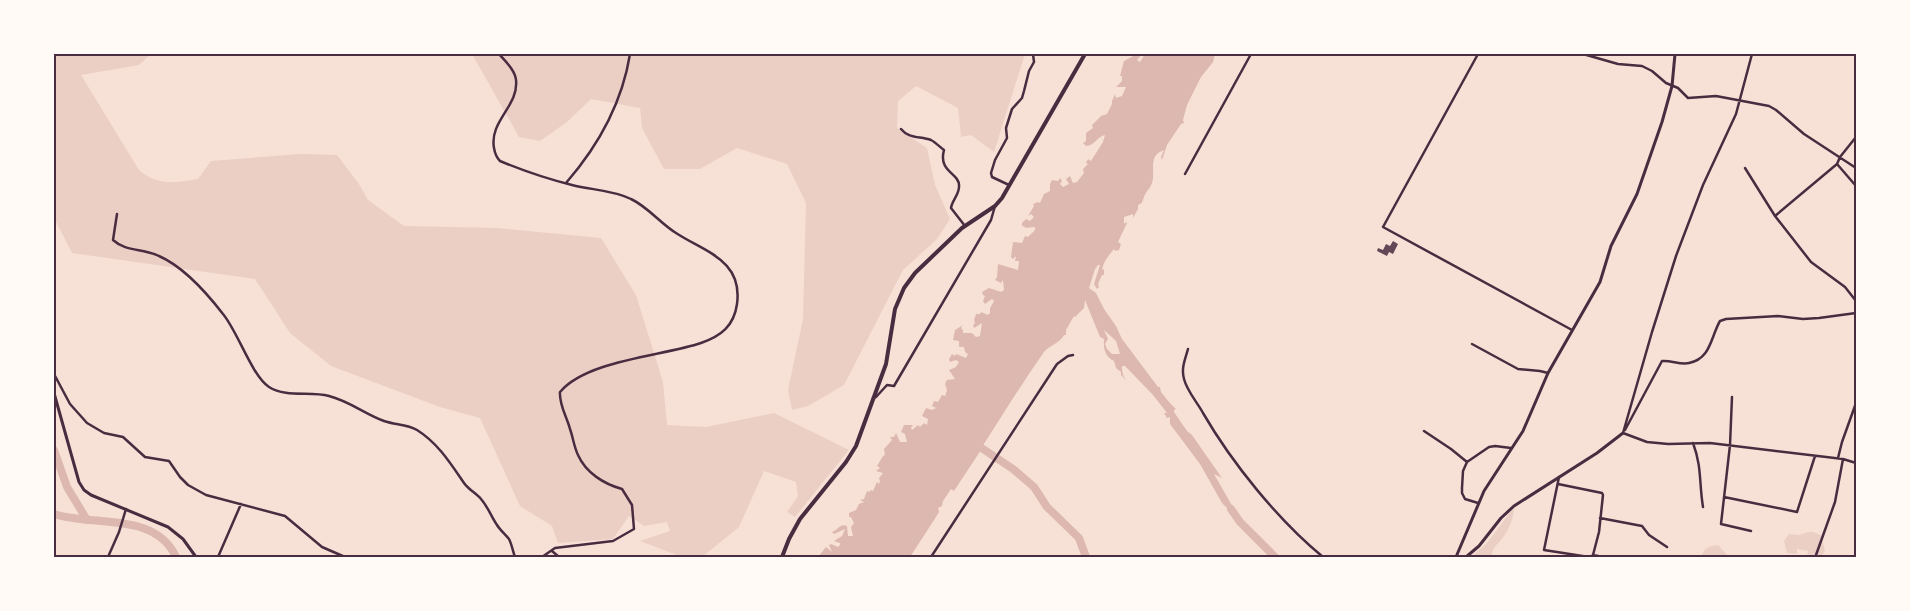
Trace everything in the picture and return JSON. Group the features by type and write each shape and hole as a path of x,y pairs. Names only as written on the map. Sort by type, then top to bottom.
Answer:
{"main road":[{"path":"782,557 800,519 846,462 856,446 886,364 895,309 904,288 915,273 965,226 995,206 1085,54"}],"street":[{"path":"500,54 513,72 516,79 516,89 510,104 494,131 496,158 515,168 631,199 676,234 711,252 728,267 736,284 737,302 733,320 718,336 685,348 605,367 580,376 560,392 561,404 579,458 588,470 609,486 622,489 632,505 634,529 613,541 555,548 542,557"},
{"path":"566,183 592,151 606,126 625,78 630,54"},
{"path":"1009,185 992,177 991,173 995,160 1007,138 1006,128 1012,109 1022,98 1029,71 1034,62 1033,54"},
{"path":"1185,174 1251,54"},
{"path":"1478,54 1383,227 1574,331"},
{"path":"1583,54 1618,64 1642,66 1678,88 1688,98 1716,96 1769,106 1804,134 1856,168"},
{"path":"1456,557 1484,491 1523,431 1548,373 1574,331 1600,282 1611,246 1637,194 1665,113 1672,86 1675,54"},
{"path":"1623,433 1676,256 1703,186 1736,114 1752,54"},
{"path":"901,129 905,134 912,137 930,140 944,150 943,162 960,186 951,208 965,226"},
{"path":"1776,216 1837,164 1840,157 1856,137"},
{"path":"1837,164 1856,186"},
{"path":"1745,168 1776,216 1811,262 1844,288 1856,301"},
{"path":"873,398 887,385 894,386 991,220 995,206"},
{"path":"117,214 113,240 121,247 159,255 195,282 224,315 254,368 264,383 270,388 277,391 329,396 343,400 385,422 409,426 424,435 454,466 465,484 488,508 497,525 510,541 515,557"},
{"path":"1466,557 1479,546 1501,518 1514,506 1597,453 1623,433 1662,360 1688,364 1696,361 1707,352 1720,321 1778,316 1818,318 1856,314"},
{"path":"1472,344 1518,369 1548,373"},
{"path":"1188,350 1182,368 1184,381 1212,430 1282,517 1323,557"},
{"path":"931,557 1057,364 1068,356 1073,355"},
{"path":"54,374 70,404 93,427 104,433 123,437 145,457 169,461 188,485 206,495 285,516 322,547 345,557"},
{"path":"54,393 78,476 84,490 91,495 157,522 177,533 196,557"},
{"path":"1732,397 1730,445 1721,524 1751,531"},
{"path":"1838,458 1856,403"},
{"path":"1424,431 1467,462"},
{"path":"1623,433 1647,442 1730,445 1838,458 1856,463"},
{"path":"1693,443 1700,468 1700,488 1703,507"},
{"path":"1478,503 1465,499 1462,493 1463,472 1467,462 1489,447 1513,448"},
{"path":"1724,497 1797,512 1815,456"},
{"path":"1816,555 1836,502 1843,459"},
{"path":"1559,477 1544,550 1589,557 1593,555 1603,557"},
{"path":"1558,484 1602,493 1600,518 1593,555"},
{"path":"218,557 241,504"},
{"path":"108,557 119,532 126,509"},
{"path":"1600,518 1642,526 1649,535 1667,547"},
{"path":"552,551 559,557"}],"shaded area":[{"path":"54,54 151,54 139,65 81,75 139,170 153,179 167,182 182,182 198,179 211,161 300,154 337,155 359,184 368,200 404,226 497,228 601,238 636,295 663,382 667,425 706,427 774,413 849,450 795,517 787,512 798,496 796,482 764,471 739,527 702,557 682,557 640,541 670,531 667,522 644,526 629,516 613,539 558,543 552,526 520,506 480,418 440,407 331,366 290,333 255,279 72,253 54,218"},
{"path":"472,54 1025,54 994,152 971,135 961,137 958,108 916,86 898,101 897,128 927,148 935,185 950,219 937,239 903,270 844,385 808,406 792,410 788,390 803,319 806,203 787,164 737,148 700,169 664,169 642,128 640,108 591,99 567,122 540,141 519,137"},
{"path":"1137,54 1142,54 1137,60 1140,62 1145,54 1215,54 1213,62 1201,77 1187,105 1184,123 1181,124 1167,145 1162,160 1161,157 1164,150 1154,160 1152,183 1141,204 1138,205 1133,218 1133,214 1124,217 1124,224 1127,223 1118,242 1121,244 1119,250 1115,251 1114,249 1105,261 1102,270 1104,269 1104,275 1102,275 1098,284 1099,287 1097,289 1094,284 1100,265 1098,265 1089,288 1096,293 1122,339 1176,409 1174,412 1222,478 1214,474 1242,523 1222,503 1200,464 1170,424 1170,417 1167,418 1164,413 1167,413 1153,395 1125,366 1122,366 1122,371 1127,381 1116,368 1114,361 1108,357 1105,352 1104,339 1100,337 1085,300 1084,308 1074,316 1066,330 1066,335 1044,352 982,447 985,450 984,452 981,450 954,491 951,489 942,506 938,508 939,512 936,517 910,557 818,557 826,547 832,552 829,545 838,547 840,545 840,543 834,541 842,536 845,529 834,534 832,532 841,526 847,526 848,536 853,536 851,527 854,523 851,517 849,517 849,513 856,510 859,504 864,502 860,500 864,499 867,491 873,491 877,482 879,484 879,478 883,473 876,471 880,468 877,466 885,455 884,449 892,440 890,437 894,437 896,433 900,442 907,442 905,434 901,432 904,425 913,425 912,430 924,423 927,425 928,419 922,416 926,408 932,410 936,408 932,406 934,401 938,402 942,395 945,396 947,380 955,379 949,370 956,367 959,362 956,360 950,362 949,359 952,354 966,358 968,354 965,352 964,347 959,347 959,341 953,340 955,330 963,325 961,328 963,333 972,333 976,337 980,336 982,323 974,328 973,325 976,314 981,312 988,315 994,301 992,299 985,304 983,301 985,296 982,292 989,288 1001,292 1004,290 1003,280 1001,283 995,280 998,264 1018,270 1019,261 1015,261 1016,256 1013,259 1011,257 1013,242 1022,243 1025,236 1028,237 1035,230 1035,227 1024,228 1026,227 1022,226 1026,219 1030,221 1034,217 1031,214 1028,216 1034,206 1033,204 1040,203 1044,194 1050,191 1052,180 1058,181 1060,178 1062,181 1060,184 1063,187 1069,184 1066,179 1070,176 1073,183 1077,182 1084,173 1083,169 1088,164 1086,163 1088,159 1091,161 1103,142 1105,135 1091,145 1086,146 1083,143 1086,141 1086,133 1093,128 1092,125 1101,116 1107,114 1115,94 1116,98 1122,96 1126,87 1116,87 1122,81 1122,76 1120,76 1124,61","holes":["1104,330 1116,341 1120,354 1112,354 1107,349 1105,344 1108,339"]},
{"path":"1514,510 1509,527 1494,548 1492,557 1471,557 1487,543 1511,511"},
{"path":"1808,532 1821,535 1825,551 1821,557 1807,557 1808,551 1797,549 1797,554 1787,553 1784,541 1789,534 1799,535"},
{"path":"1718,545 1729,557 1701,557 1707,548"}],"building":[{"path":"1393,241 1398,244 1393,254 1389,252 1387,256 1377,251 1378,248 1383,250 1386,244 1390,246"}],"waterway":[{"path":"977,445 1013,469 1034,487 1047,507 1079,538 1086,557"},
{"path":"54,450 67,487 87,520"},
{"path":"1231,509 1240,522 1275,557"},
{"path":"54,514 69,518 121,523 138,527 153,533 166,542 176,557"}]}
